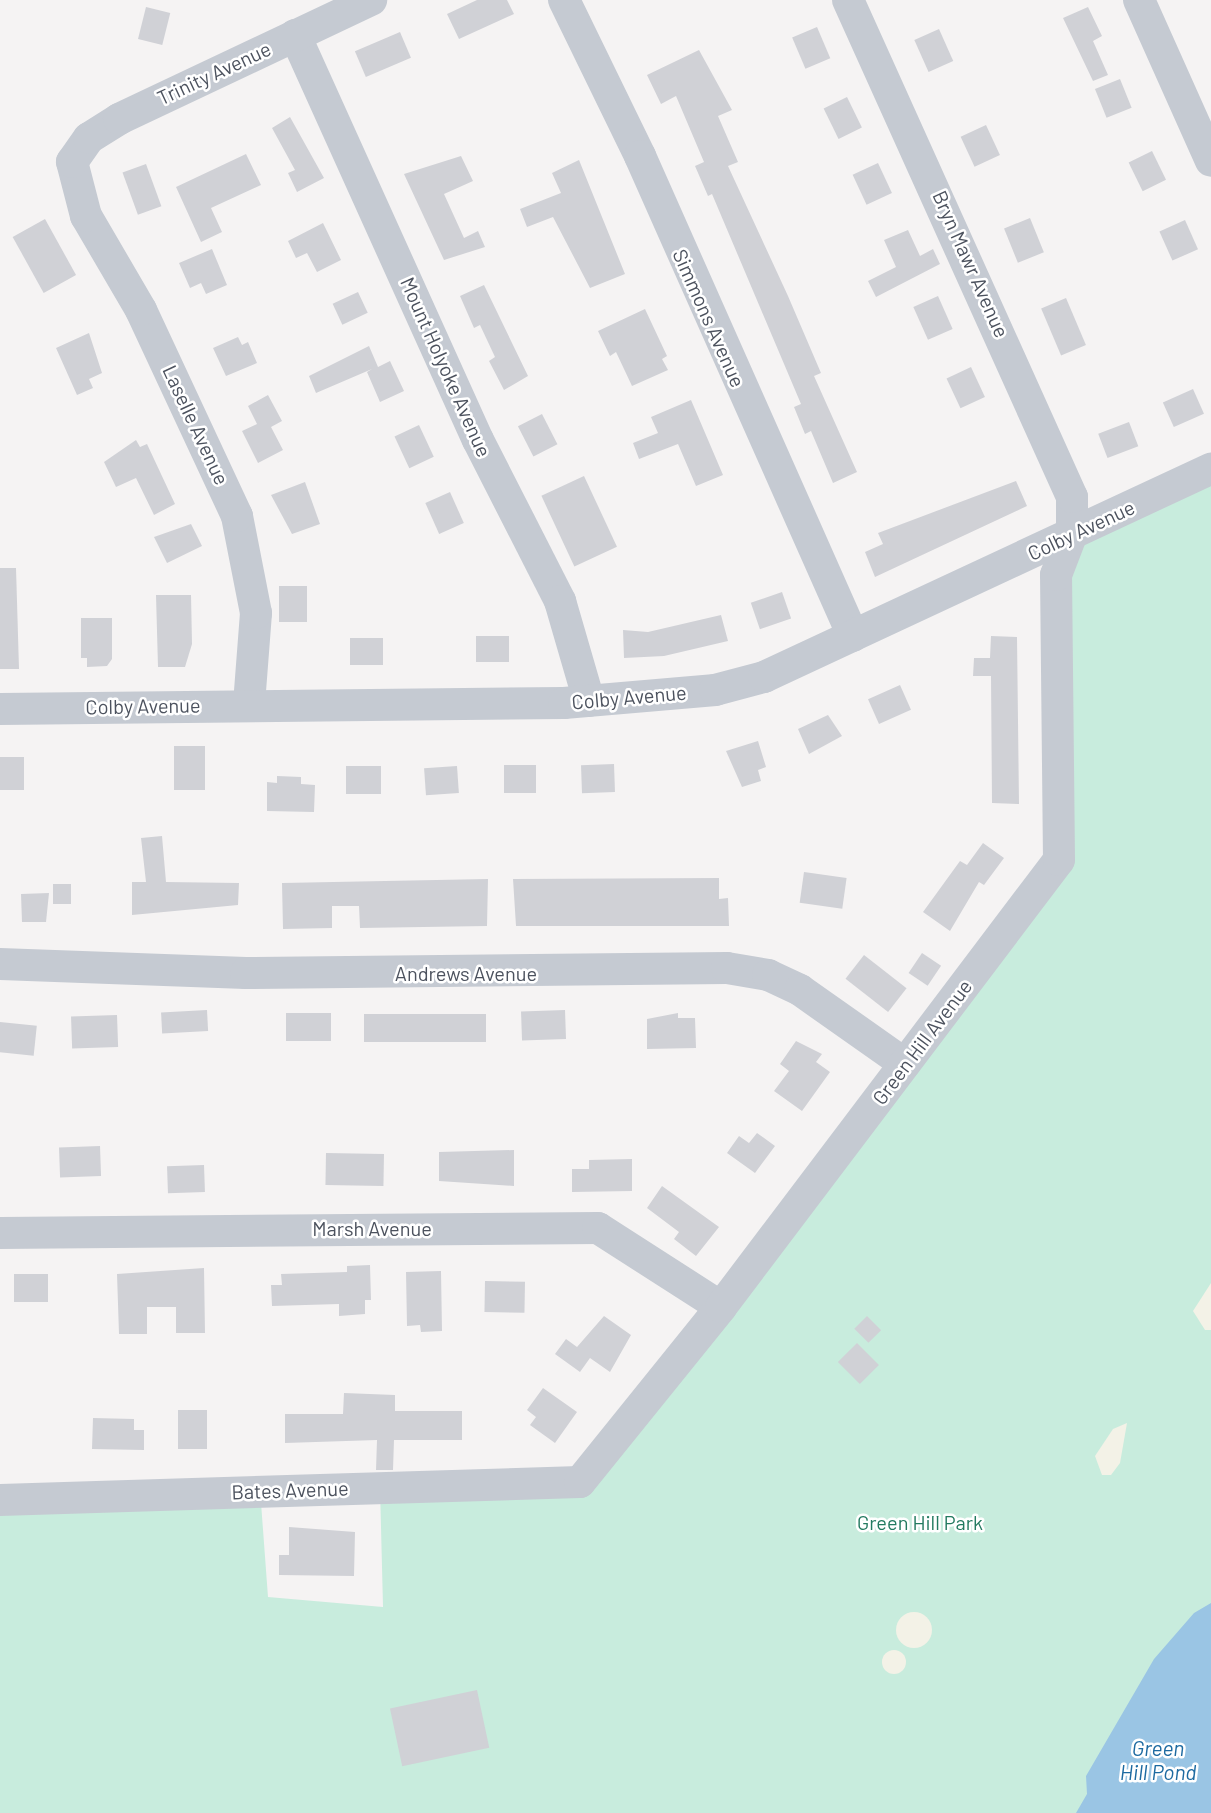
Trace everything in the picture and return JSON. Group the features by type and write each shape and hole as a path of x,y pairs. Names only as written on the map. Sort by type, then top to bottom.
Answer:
{"street":[{"name":"Trinity Avenue","path":"72,164 82,145 103,128 371,0"},
{"name":"Simmons Avenue","path":"564,0 640,156 853,636"},
{"name":"Bryn Mawr Avenue","path":"848,0 1060,462 1072,497 1072,533"},
{"path":"1139,0 1211,160"},
{"name":"Mount Holyoke Avenue","path":"295,35 487,459 560,602 589,701"},
{"name":"Laselle Avenue","path":"72,164 86,216 141,310 237,516 256,613 249,704"},
{"name":"Colby Avenue","path":"0,709 589,701 715,690 764,677 1211,470"},
{"name":"Green Hill Avenue","path":"580,1482 721,1307 1059,860 1056,575 1072,533"},
{"name":"Andrews Avenue","path":"0,964 246,973 727,968 768,975 801,990 905,1064"},
{"name":"Marsh Avenue","path":"0,1233 598,1228 721,1307"},
{"name":"Bates Avenue","path":"0,1500 580,1482"}],"green space":[{"name":"Green Hill Park","path":"1211,469 1211,1813 0,1813 0,1500 260,1489 268,1597 383,1607 380,1487 580,1482 1059,860 1061,556"}],"sand":[{"path":"1211,1283 1211,1330 1205,1330 1193,1311"},
{"path":"1127,1423 1120,1463 1111,1475 1102,1475 1095,1456 1113,1429"},
{"path":"914,1612 927,1617 932,1630 927,1643 914,1648 901,1643 896,1630 901,1617"},
{"path":"889,1650 899,1650 906,1657 906,1667 899,1674 889,1674 882,1667 882,1657"}],"water":[{"name":"Green Hill Pond","path":"1211,1603 1211,1813 1076,1813 1087,1794 1086,1776 1154,1659 1194,1613"}],"building":[{"path":"477,0 507,0 514,14 459,39 447,14"},
{"path":"146,7 170,13 162,45 138,39"},
{"path":"1088,7 1102,36 1093,41 1108,75 1093,81 1063,18"},
{"path":"817,27 830,58 805,69 792,38"},
{"path":"939,29 953,61 929,72 914,40"},
{"path":"400,32 411,58 366,77 355,51"},
{"path":"699,50 732,110 718,116 738,162 728,166 821,373 814,376 857,472 833,483 811,431 805,434 794,407 801,404 712,194 708,196 695,166 704,162 676,96 661,104 647,75"},
{"path":"1120,79 1132,108 1107,118 1095,89"},
{"path":"847,97 862,128 839,139 824,108"},
{"path":"290,117 324,178 297,192 288,173 295,170 272,128"},
{"path":"986,125 1000,155 975,167 961,137"},
{"path":"1152,151 1166,180 1143,191 1129,162"},
{"path":"246,154 261,185 211,208 222,232 201,242 176,187"},
{"path":"461,156 473,181 444,194 464,238 478,231 485,247 444,260 404,174"},
{"path":"579,160 625,274 590,288 553,217 527,227 520,209 561,193 552,173"},
{"path":"878,163 892,193 867,205 853,175"},
{"path":"146,164 161,206 138,215 123,173"},
{"path":"1030,218 1044,252 1018,263 1004,228"},
{"path":"45,219 76,275 44,293 13,237"},
{"path":"1185,220 1198,249 1172,261 1159,231"},
{"path":"323,223 341,260 317,272 307,253 296,258 288,241"},
{"path":"908,230 920,256 933,249 940,264 876,297 868,281 896,267 884,240"},
{"path":"212,249 227,285 206,294 201,283 190,288 179,263"},
{"path":"484,285 528,376 504,390 489,361 495,357 480,325 474,328 460,296"},
{"path":"358,292 368,313 342,325 333,304"},
{"path":"938,296 953,329 928,340 913,307"},
{"path":"1066,298 1086,345 1061,355 1041,309"},
{"path":"645,309 667,356 662,359 668,370 632,386 616,352 610,356 598,331"},
{"path":"89,333 102,373 89,379 93,388 77,395 56,348"},
{"path":"238,337 242,345 248,342 257,363 226,376 213,348"},
{"path":"369,346 378,367 390,361 404,391 380,402 367,372 372,369 316,393 309,376"},
{"path":"971,367 985,397 960,408 947,378"},
{"path":"1193,389 1204,414 1174,427 1163,402"},
{"path":"268,395 282,421 271,427 283,450 258,463 242,431 257,424 248,406"},
{"path":"691,400 723,475 696,486 678,444 639,459 633,443 658,433 651,417"},
{"path":"542,414 557,444 533,457 518,426"},
{"path":"1129,422 1138,446 1108,458 1098,434"},
{"path":"419,425 434,457 409,468 395,436"},
{"path":"136,440 140,447 147,444 175,504 154,515 136,478 116,487 104,462"},
{"path":"584,476 617,547 574,567 541,496"},
{"path":"1016,481 1027,506 875,577 865,552 883,544 878,533"},
{"path":"305,482 320,524 292,534 271,495"},
{"path":"450,492 464,523 439,534 425,503"},
{"path":"191,524 202,546 167,563 154,537"},
{"path":"0,568 16,568 19,669 0,669"},
{"path":"279,586 307,586 307,622 279,622"},
{"path":"782,592 791,618 760,629 751,603"},
{"path":"156,595 191,595 192,644 185,667 158,667"},
{"path":"721,615 728,641 664,656 624,658 623,630 648,632"},
{"path":"81,618 112,618 112,659 107,666 87,667 87,658 81,658"},
{"path":"476,636 509,636 509,662 476,662"},
{"path":"991,636 1017,637 1019,804 992,803 991,676 973,676 974,658 990,658"},
{"path":"350,638 383,638 383,665 350,665"},
{"path":"900,685 911,710 879,724 868,699"},
{"path":"828,715 842,736 809,754 798,729"},
{"path":"758,741 766,767 758,770 761,781 742,787 726,751"},
{"path":"174,746 205,746 205,790 174,790"},
{"path":"0,757 24,757 24,790 0,790"},
{"path":"614,764 615,792 582,793 581,765"},
{"path":"504,765 536,765 536,793 504,793"},
{"path":"346,766 381,766 381,794 346,794"},
{"path":"457,766 459,793 426,795 424,768"},
{"path":"277,776 301,777 301,784 315,785 314,812 267,811 267,782 277,783"},
{"path":"162,836 166,882 239,883 238,905 132,915 132,882 146,882 141,838"},
{"path":"983,843 1004,858 984,885 979,882 950,931 923,912 960,861 967,865"},
{"path":"804,872 847,878 842,909 800,903"},
{"path":"719,878 719,899 728,898 729,926 516,926 513,879"},
{"path":"488,879 487,926 360,928 359,906 332,906 332,928 283,929 282,883"},
{"path":"53,884 71,884 71,904 53,904"},
{"path":"49,893 46,922 22,922 21,894"},
{"path":"922,953 941,966 928,986 909,973"},
{"path":"864,955 907,988 888,1012 846,979"},
{"path":"207,1010 208,1031 162,1033 161,1012"},
{"path":"565,1010 566,1039 522,1041 521,1012"},
{"path":"286,1013 331,1013 331,1041 286,1041"},
{"path":"678,1013 678,1018 695,1018 696,1048 647,1049 647,1019"},
{"path":"364,1014 486,1014 486,1042 364,1042"},
{"path":"117,1015 118,1047 72,1049 71,1017"},
{"path":"0,1022 37,1026 34,1056 0,1052"},
{"path":"796,1041 822,1054 816,1062 830,1072 802,1111 774,1091 789,1071 780,1064"},
{"path":"757,1133 775,1146 755,1173 727,1153 739,1136 749,1143"},
{"path":"100,1146 101,1176 60,1177 59,1147"},
{"path":"514,1150 514,1186 439,1181 439,1152"},
{"path":"326,1153 384,1154 383,1186 325,1185"},
{"path":"632,1159 632,1191 572,1192 572,1169 589,1169 589,1160"},
{"path":"204,1165 205,1192 168,1193 167,1166"},
{"path":"662,1186 719,1227 696,1256 674,1239 679,1232 647,1208"},
{"path":"370,1265 371,1300 365,1300 365,1314 339,1316 339,1304 272,1306 271,1285 282,1285 281,1274 347,1272 347,1266"},
{"path":"204,1268 205,1333 176,1333 176,1307 147,1307 147,1334 119,1334 117,1274"},
{"path":"441,1271 442,1331 421,1332 420,1325 407,1326 406,1272"},
{"path":"14,1274 48,1274 48,1302 14,1302"},
{"path":"485,1281 525,1282 524,1313 484,1312"},
{"path":"604,1316 631,1335 610,1372 590,1358 580,1372 555,1354 566,1339 577,1347"},
{"path":"867,1316 881,1330 868,1343 854,1329"},
{"path":"857,1343 879,1365 860,1384 838,1362"},
{"path":"543,1388 577,1412 555,1443 530,1425 536,1417 527,1410"},
{"path":"344,1393 395,1395 395,1411 462,1411 462,1440 394,1440 393,1470 376,1470 377,1440 285,1443 285,1414 343,1414"},
{"path":"178,1410 207,1410 207,1449 178,1449"},
{"path":"93,1418 134,1419 134,1430 144,1430 144,1450 92,1449"},
{"path":"289,1527 355,1532 354,1576 279,1575 279,1555 289,1555"},
{"path":"477,1690 489,1748 402,1766 390,1709"}]}
